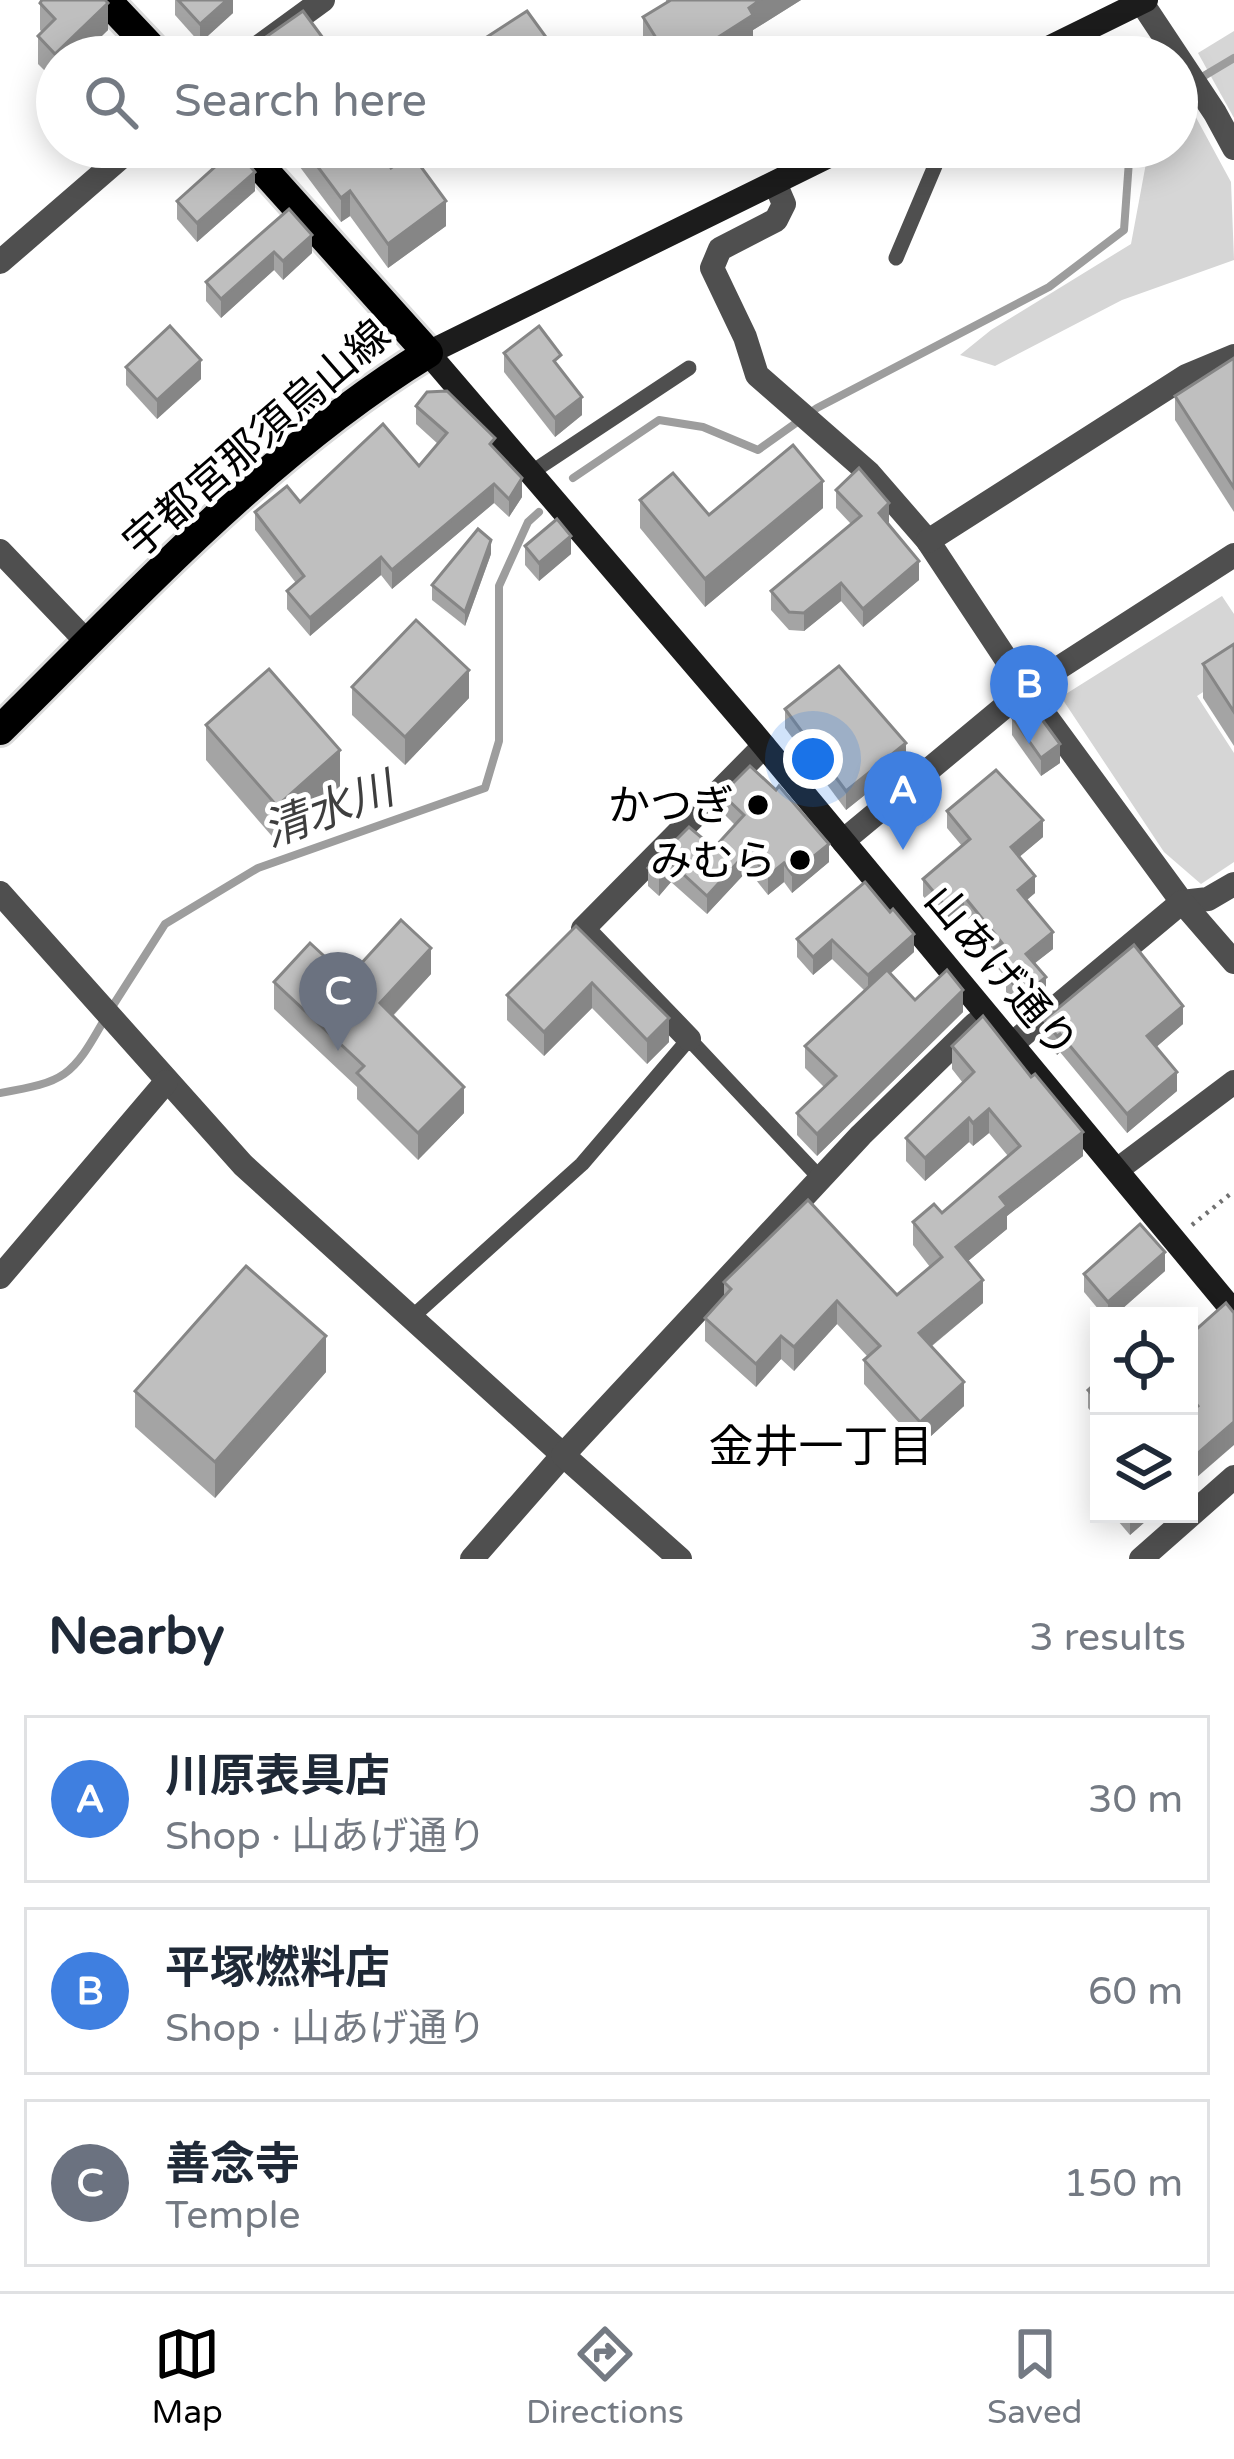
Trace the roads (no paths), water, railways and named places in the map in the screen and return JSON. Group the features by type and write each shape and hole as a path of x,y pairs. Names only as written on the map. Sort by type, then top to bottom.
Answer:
{"main road":[{"path":"106,0 140,36"},
{"path":"1072,36 1143,1"},
{"name":"宇都宮那須烏山線","path":"0,730 278,464 351,403 428,353 262,168"},
{"path":"428,353 775,183 794,168"},
{"name":"山あげ通り","path":"428,353 764,746 1234,1312"}],"street":[{"path":"273,36 322,0"},
{"path":"1143,1 1165,36"},
{"path":"1198,86 1234,148"},
{"path":"0,262 109,168"},
{"path":"775,183 784,204 776,220 720,249 712,268 745,337 757,375 868,473 928,541 1026,689 1182,902 1234,962"},
{"path":"928,541 1186,376 1234,356"},
{"path":"0,550 88,644"},
{"path":"843,842 1026,689 1234,555"},
{"path":"689,1039 583,929 764,746"},
{"path":"1012,1045 1182,902 1208,899 1234,884"},
{"path":"0,893 243,1165 680,1559"},
{"path":"472,1559 562,1455 820,1178 986,1012"},
{"path":"0,1277 166,1082"},
{"path":"1117,1170 1234,1082"},
{"path":"1142,1559 1234,1477"},
{"path":"1164,1539 1181,1559"}],"lane":[{"path":"896,258 934,168"},
{"path":"532,472 689,368"},
{"path":"410,1319 582,1164 689,1039 820,1178"}],"waterway":[{"name":"清水川","path":"1198,79 1234,58"},
{"name":"清水川","path":"573,478 659,420 703,427 758,450 817,408 1049,287 1124,230 1128,168"},
{"name":"清水川","path":"112,1007 165,924 258,868 485,788 499,741 499,586 528,522 539,512"},
{"name":"清水川","path":"0,1093 64,1074 104,1020"}],"place":[{"name":"平塚燃料店","path":"1029,744"},
{"name":"かつぎ","path":"758,805"},
{"name":"川原表具店","path":"903,850"},
{"name":"みむら","path":"800,860"},
{"name":"善念寺","path":"338,1051"}],"district":[{"name":"金井一丁目","path":"821,1446"}]}
